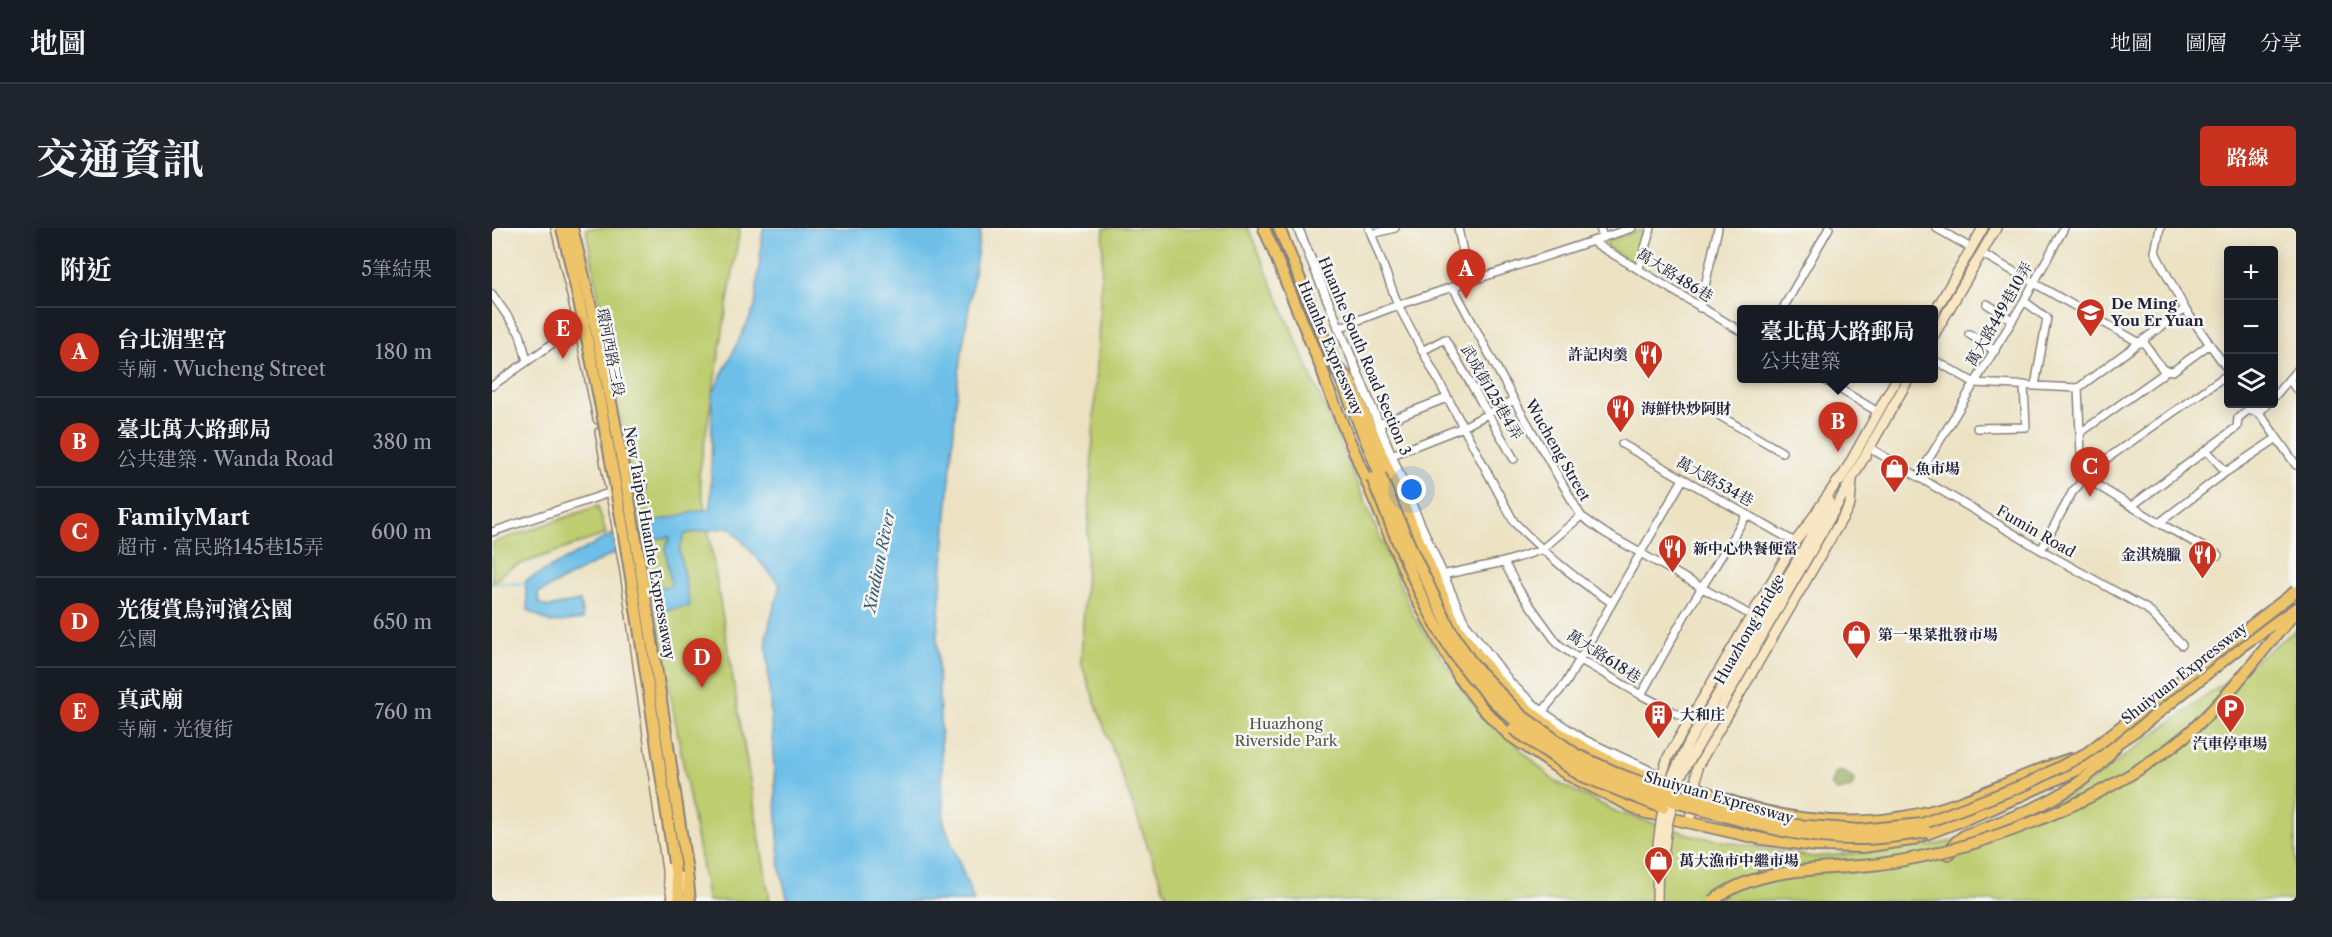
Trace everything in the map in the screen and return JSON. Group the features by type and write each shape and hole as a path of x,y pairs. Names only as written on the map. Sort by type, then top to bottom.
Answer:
{"highway":[{"name":"New Taipei Huanhe Expressaway","path":"562,228 607,436 642,646 680,901"},
{"name":"New Taipei Huanhe Expressaway","path":"570,228 593,320 623,470 658,680 690,901"},
{"name":"Huanhe Expressway","path":"1264,228 1323,372 1376,476"},
{"name":"Huanhe Expressway","path":"1279,228 1336,367 1376,476"},
{"path":"1336,367 1349,379 1455,624 1476,656 1500,685 1535,717 1558,733 1581,747 1629,769 1649,777 1661,777"},
{"path":"1323,372 1334,404 1415,596 1460,679 1483,709 1509,735 1568,775 1643,812 1762,839 1815,846 1863,847 1911,840 1928,832"},
{"name":"Shuiyuan Expressway","path":"1376,476 1422,594 1438,626 1462,664 1504,711 1546,744 1586,769 1645,793 1764,827 1799,834 1859,839 1928,832 2046,786 2077,770 2138,729 2240,647 2296,609"},
{"name":"Shuiyuan Expressway","path":"1376,476 1431,594 1450,629 1476,668 1506,701 1538,729 1577,755 1624,776 1671,793 1796,825 1860,830 1922,824 2029,783 2087,753 2296,591"},
{"path":"1737,885 1784,874 1921,858 2009,830 2092,796 2152,761 2184,736 2235,685 2296,609"},
{"path":"1462,664 1477,693 1514,729 1547,754 1580,775 1664,808"},
{"path":"1948,854 1956,842 1965,835 2044,803 2070,788 2106,760 2119,742"},
{"path":"1694,787 1729,801 1791,817 1832,821 1885,819 1919,814 1995,789 2087,753"},
{"path":"1713,901 1737,885 1790,865"}],"main road":[{"name":"環河西路三段","path":"556,228 579,325 611,492 668,877 674,901"},
{"name":"環河西路三段","path":"570,228 628,527 681,872 690,901"},
{"path":"1938,306 1983,228"},
{"path":"1938,328 1996,228"},
{"path":"1807,551 1842,476 1894,383"},
{"name":"Huazhong Bridge","path":"1656,901 1658,844 1673,775 1691,739 1852,480 1906,383"},
{"path":"1643,812 1647,799 1661,777 1668,757 1689,720 1795,542 1808,526 1825,496 1842,476"},
{"path":"1689,822 1695,796 1697,767 1850,505 1852,480"},
{"name":"Huazhong Bridge","path":"1662,901 1664,840 1679,779 1807,551"},
{"path":"1668,757 1671,770 1684,774 1697,767"}],"street":[{"name":"Huanhe South Road Section 3","path":"1298,228 1442,575 1464,622 1511,684 1542,712 1584,740 1661,777 1694,787"},
{"path":"1395,228 1371,231 1398,305 1514,522 1541,550 1582,584 1611,602"},
{"path":"1458,228 1469,282"},
{"path":"1600,228 1603,238"},
{"path":"1338,328 1398,305 1632,228"},
{"path":"1639,268 1651,228"},
{"path":"1700,308 1718,228"},
{"path":"1784,305 1829,228"},
{"path":"1936,228 1971,248"},
{"name":"萬大路449巷10弄","path":"1918,477 2024,302 2064,228"},
{"path":"2160,228 2155,252 2185,309 2224,365"},
{"name":"萬大路486巷","path":"1593,242 1737,329"},
{"path":"1981,254 2142,342 2163,370 2173,371 2210,344"},
{"name":"Wucheng Street","path":"1453,287 1514,400 1581,516 1640,553 1752,616"},
{"path":"492,294 520,334 527,361"},
{"path":"2024,302 2047,318 2035,386"},
{"path":"1987,304 2012,320"},
{"path":"1938,362 1975,383 2078,388 2185,309"},
{"path":"492,386 579,325"},
{"path":"1969,334 1995,351"},
{"name":"武成街125巷4弄","path":"1422,351 1445,339 1514,459"},
{"path":"2278,391 2296,371"},
{"path":"2080,432 2163,374"},
{"path":"2082,476 2224,376"},
{"path":"2289,379 2296,389"},
{"path":"1829,383 1878,412"},
{"path":"1977,428 2026,427 2024,385"},
{"path":"2042,550 2082,476 2078,388"},
{"path":"1379,424 1447,398"},
{"path":"1392,455 1463,427 1514,400"},
{"path":"2256,408 2296,465"},
{"path":"2259,413 2263,408"},
{"path":"2133,506 2237,427 2238,418 2248,410 2259,413"},
{"path":"1720,416 1782,452"},
{"path":"2159,523 2226,472 2277,438"},
{"name":"萬大路534巷","path":"1622,444 1795,542"},
{"name":"Fumin Road","path":"1870,448 2147,609 2182,645"},
{"path":"2207,451 2226,472"},
{"path":"2082,476 2103,491 2218,555"},
{"path":"1542,712 1566,683 1683,479"},
{"path":"492,532 611,492 644,487"},
{"path":"1641,695 1685,615 1747,514"},
{"path":"1442,575 1504,562 1541,550 1581,516"},
{"name":"萬大路618巷","path":"1504,562 1519,590 1558,644 1641,695 1689,720"}],"green space":[{"path":"586,228 740,228 699,475 770,901 708,901"},
{"name":"Huazhong Riverside Park","path":"1104,228 1248,228 1414,617 1472,703 1554,781 1617,812 1695,836 1813,857 1930,846 1972,837 2084,786 2296,630 2296,901 1171,901 1163,888 1081,663"},
{"path":"1641,230 1646,234 1640,261 1634,264 1607,248 1607,241"},
{"path":"598,506 606,534 510,568 492,584 492,543"},
{"path":"1836,772 1844,772 1855,780 1851,788 1837,791 1831,786"}],"water":[{"name":"Xindian River","path":"763,228 981,228 958,379 937,637 944,823 974,901 788,901 780,868 766,637 780,585 730,527 685,534 679,550 690,606 660,611 655,579 662,587 669,586 671,582 665,549 670,537 654,539 652,522 711,508 712,395 755,307"},
{"path":"613,534 616,552 538,593 539,603 548,607 580,601 583,619 551,623 528,610 525,581"}],"waterway":[{"path":"639,533 654,529"},
{"path":"492,583 528,584"}],"place":[{"name":"台北湄聖宮","path":"1466,299"},
{"name":"De Ming You Er Yuan","path":"2090,338"},
{"name":"真武廟","path":"563,359"},
{"name":"許記肉羹","path":"1649,380"},
{"name":"海鮮快炒阿財","path":"1620,434"},
{"name":"臺北萬大路郵局","path":"1838,452"},
{"name":"魚市場","path":"1894,494"},
{"name":"FamilyMart","path":"2090,497"},
{"name":"新中心快餐便當","path":"1672,574"},
{"name":"金淇燒臘","path":"2202,580"},
{"name":"第一果菜批發市場","path":"1857,660"},
{"name":"光復賞鳥河濱公園","path":"702,688"},
{"name":"汽車停車場","path":"2230,734"},
{"name":"大和庄","path":"1659,740"},
{"name":"萬大漁市中繼市場","path":"1658,886"}]}
